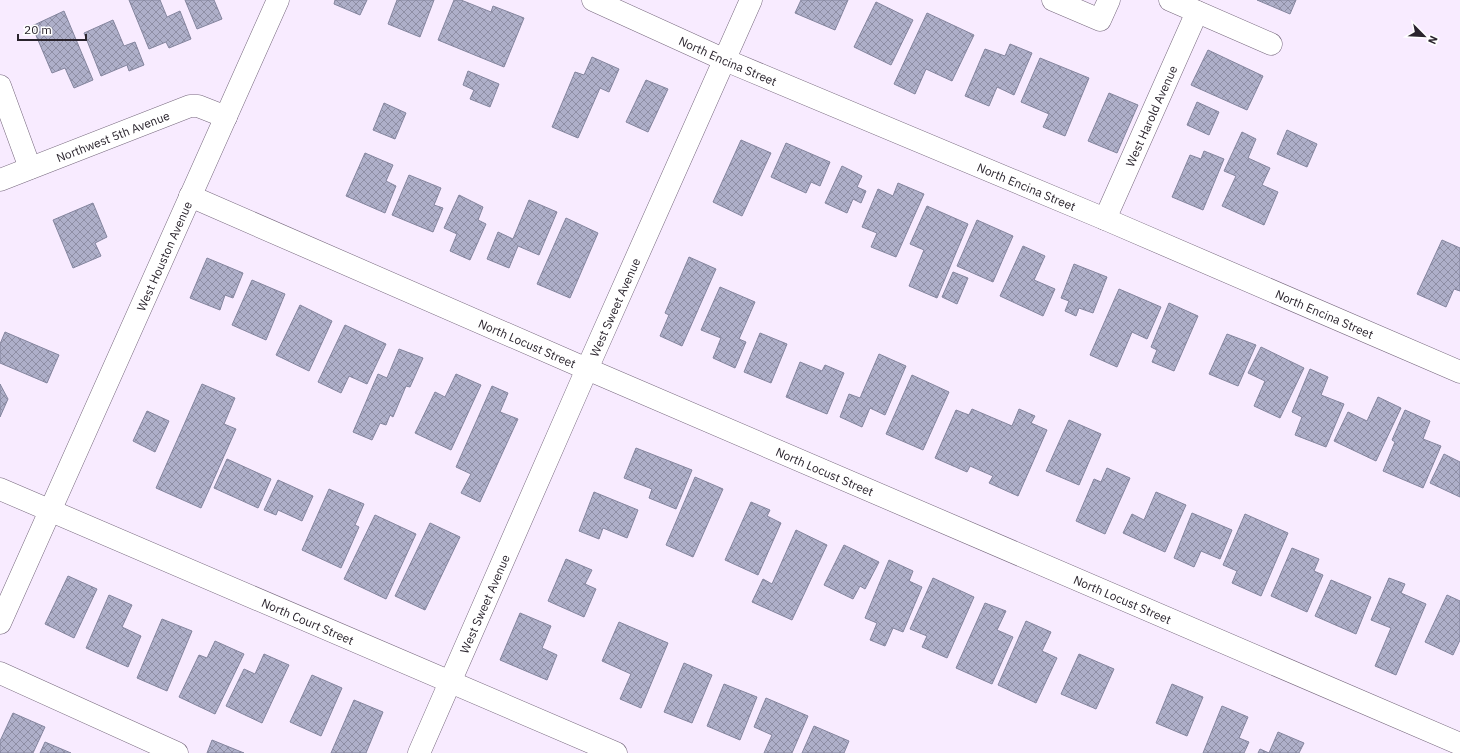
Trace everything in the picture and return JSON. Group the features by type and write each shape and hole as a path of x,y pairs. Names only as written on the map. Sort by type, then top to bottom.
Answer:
{"street":[{"name":"West Houston Avenue","path":"0,623 278,0"},
{"name":"North Encina Street","path":"593,0 725,60 1105,218 1460,372"},
{"name":"West Sweet Avenue","path":"419,753 751,0"},
{"path":"1053,0 1100,20 1109,0"},
{"path":"1170,0 1271,44"},
{"name":"West Harold Avenue","path":"1105,218 1197,12"},
{"path":"0,86 30,168"},
{"name":"Northwest 5th Avenue","path":"0,180 190,106 198,106 226,117"},
{"name":"North Locust Street","path":"190,196 587,369 1460,744"},
{"name":"North Court Street","path":"0,489 616,753"},
{"path":"0,673 177,753"}],"building":[{"path":"129,0 160,0 167,17 180,11 191,39 169,48 166,42 149,49"},
{"path":"185,0 214,0 222,19 197,29"},
{"path":"335,0 367,0 360,15 334,4"},
{"path":"397,0 434,0 420,37 388,24"},
{"path":"454,0 461,0 491,12 493,6 524,18 504,67 438,40"},
{"path":"801,0 848,0 835,30 795,13"},
{"path":"1257,0 1296,0 1290,14"},
{"path":"876,2 913,20 891,65 854,47"},
{"path":"64,11 93,80 74,88 65,68 52,73 32,26"},
{"path":"927,13 974,35 952,81 926,69 915,94 894,84"},
{"path":"113,20 124,46 135,42 144,65 129,71 127,65 101,76 84,33"},
{"path":"1010,44 1032,53 1014,95 997,87 989,106 965,96 985,49 1005,56"},
{"path":"1208,50 1263,76 1247,110 1191,85"},
{"path":"592,57 619,69 609,92 600,88 578,138 552,127 575,72 584,75"},
{"path":"1040,58 1089,78 1065,136 1043,127 1049,114 1021,102"},
{"path":"468,71 499,84 490,107 470,99 474,90 463,85"},
{"path":"646,80 668,89 648,132 626,122"},
{"path":"1109,93 1138,105 1117,153 1088,141"},
{"path":"1197,102 1219,112 1209,135 1187,125"},
{"path":"384,103 406,113 395,139 373,130"},
{"path":"1287,130 1317,144 1307,167 1277,154"},
{"path":"1242,132 1256,139 1248,158 1270,168 1262,185 1278,192 1264,225 1222,206 1236,176 1224,171"},
{"path":"741,140 771,153 742,216 713,202"},
{"path":"786,143 830,162 820,186 811,182 806,193 771,177"},
{"path":"1204,151 1224,159 1203,210 1172,197 1190,155 1201,159"},
{"path":"365,153 393,165 386,181 396,186 385,213 346,196"},
{"path":"842,166 862,176 857,187 866,191 861,203 853,199 847,213 825,203"},
{"path":"409,175 441,188 434,205 443,208 433,232 392,215"},
{"path":"898,183 924,194 896,257 871,247 877,233 862,227 878,189 893,196"},
{"path":"459,195 483,207 478,220 486,224 470,260 450,251 457,234 444,228"},
{"path":"529,200 557,212 539,255 518,246 509,268 487,259 498,232 513,239"},
{"path":"93,203 107,237 95,243 101,256 73,268 53,220"},
{"path":"927,206 968,224 937,298 909,286 924,250 910,244"},
{"path":"566,218 598,233 570,298 537,284"},
{"path":"977,220 1013,236 993,282 957,266"},
{"path":"1442,240 1460,248 1460,291 1454,289 1446,307 1417,294"},
{"path":"1023,246 1045,256 1034,280 1055,289 1043,316 1000,296"},
{"path":"689,257 716,269 682,346 660,336 669,315 665,313"},
{"path":"207,258 243,273 233,298 225,295 220,310 190,298"},
{"path":"1074,264 1107,277 1093,313 1079,308 1076,316 1065,311 1069,301 1061,298"},
{"path":"953,272 968,278 957,304 942,297"},
{"path":"252,280 285,294 266,340 232,325"},
{"path":"720,287 755,302 739,339 746,342 735,368 713,358 721,338 701,330"},
{"path":"1119,289 1161,307 1147,339 1132,332 1117,367 1090,355"},
{"path":"1169,303 1198,316 1174,371 1152,362 1157,350 1151,347"},
{"path":"300,305 332,321 309,371 276,355"},
{"path":"345,325 386,344 367,384 349,376 341,393 318,382"},
{"path":"5,332 59,355 47,383 0,363 0,344"},
{"path":"760,333 787,344 771,383 744,372"},
{"path":"1227,334 1256,345 1238,386 1209,374"},
{"path":"1261,347 1304,368 1280,418 1254,406 1265,381 1248,373"},
{"path":"399,349 423,358 410,387 406,386 393,417 390,415 386,425 380,423 372,440 353,432 378,374 387,378"},
{"path":"879,354 906,366 885,415 870,408 862,427 840,417 849,394 860,398"},
{"path":"800,362 822,371 825,365 844,373 827,414 786,397"},
{"path":"1310,369 1328,377 1321,395 1344,404 1326,447 1295,435 1302,417 1292,412"},
{"path":"456,374 481,385 451,450 415,433 435,392 445,397"},
{"path":"912,375 949,392 923,450 886,434"},
{"path":"0,384 8,399 0,417"},
{"path":"202,384 235,398 224,424 236,429 201,508 156,488"},
{"path":"492,386 508,393 500,412 518,419 480,502 461,493 471,474 456,467"},
{"path":"1378,397 1401,408 1376,461 1334,441 1348,412 1367,421"},
{"path":"972,409 1012,426 1019,409 1035,416 1031,423 1047,430 1018,496 989,483 993,476 970,466 967,472 935,458 956,410 969,415"},
{"path":"1405,410 1430,421 1423,439 1441,446 1423,488 1383,471 1395,442 1392,440"},
{"path":"147,411 169,421 155,452 133,441"},
{"path":"1069,420 1101,434 1079,485 1046,471"},
{"path":"636,448 692,470 676,509 649,498 652,489 624,478"},
{"path":"1444,454 1460,462 1460,497 1430,483"},
{"path":"227,459 271,479 258,508 214,488"},
{"path":"1107,468 1130,478 1105,534 1076,521 1094,479 1101,482"},
{"path":"695,477 723,489 693,557 666,545"},
{"path":"278,480 313,496 302,521 278,510 276,515 264,510"},
{"path":"329,489 364,504 355,525 359,527 341,568 302,550"},
{"path":"594,492 638,510 627,538 603,528 599,539 579,531"},
{"path":"1156,492 1186,505 1165,552 1123,533 1132,514 1144,520"},
{"path":"751,502 770,510 767,516 781,523 758,575 725,560"},
{"path":"1192,513 1232,530 1220,559 1201,551 1194,567 1174,558"},
{"path":"1245,514 1288,533 1261,596 1232,583 1237,571 1223,565"},
{"path":"375,515 416,534 386,599 344,579"},
{"path":"430,523 460,537 425,610 395,596"},
{"path":"796,530 827,545 792,620 752,602 763,579 772,584"},
{"path":"844,545 879,562 865,589 860,586 853,599 824,585"},
{"path":"1292,548 1319,559 1314,571 1323,575 1307,612 1271,596"},
{"path":"566,559 592,570 585,584 596,589 584,617 548,601"},
{"path":"889,560 913,571 909,581 922,587 903,632 893,628 885,646 870,640 877,623 865,618"},
{"path":"68,576 97,589 74,638 45,624"},
{"path":"933,578 974,597 947,658 922,647 927,636 910,629"},
{"path":"1389,578 1405,584 1401,593 1426,604 1396,675 1375,666 1391,628 1371,620"},
{"path":"1331,580 1371,597 1356,634 1315,616"},
{"path":"109,595 132,605 122,627 141,636 128,667 86,648"},
{"path":"1447,595 1460,601 1460,640 1453,655 1425,642"},
{"path":"985,603 1006,611 997,630 1013,637 992,684 956,668"},
{"path":"520,613 551,626 542,648 557,655 547,680 500,660"},
{"path":"162,619 192,631 167,691 137,678"},
{"path":"1026,621 1051,632 1042,651 1057,658 1036,703 998,685"},
{"path":"619,622 668,643 641,708 620,699 631,674 602,661"},
{"path":"215,641 244,654 215,714 179,697 199,655 207,658"},
{"path":"264,654 289,665 262,723 226,706 244,669 255,674"},
{"path":"1079,654 1114,669 1096,709 1061,694"},
{"path":"684,663 712,675 692,723 664,712"},
{"path":"312,675 342,688 321,736 290,722"},
{"path":"724,684 757,697 740,740 707,726"},
{"path":"1172,684 1203,697 1187,736 1156,723"},
{"path":"766,698 808,716 792,753 764,753 772,735 754,727"},
{"path":"354,700 383,712 366,753 331,753"},
{"path":"1222,706 1248,717 1239,738 1249,742 1244,753 1203,753"},
{"path":"13,713 45,727 33,753 0,753 0,741"},
{"path":"814,726 849,741 844,753 802,753"},
{"path":"1278,732 1304,743 1299,753 1269,753"},
{"path":"212,740 244,753 207,753"},
{"path":"45,742 71,753 40,753"},
{"path":"1260,749 1269,753 1258,753"}]}
